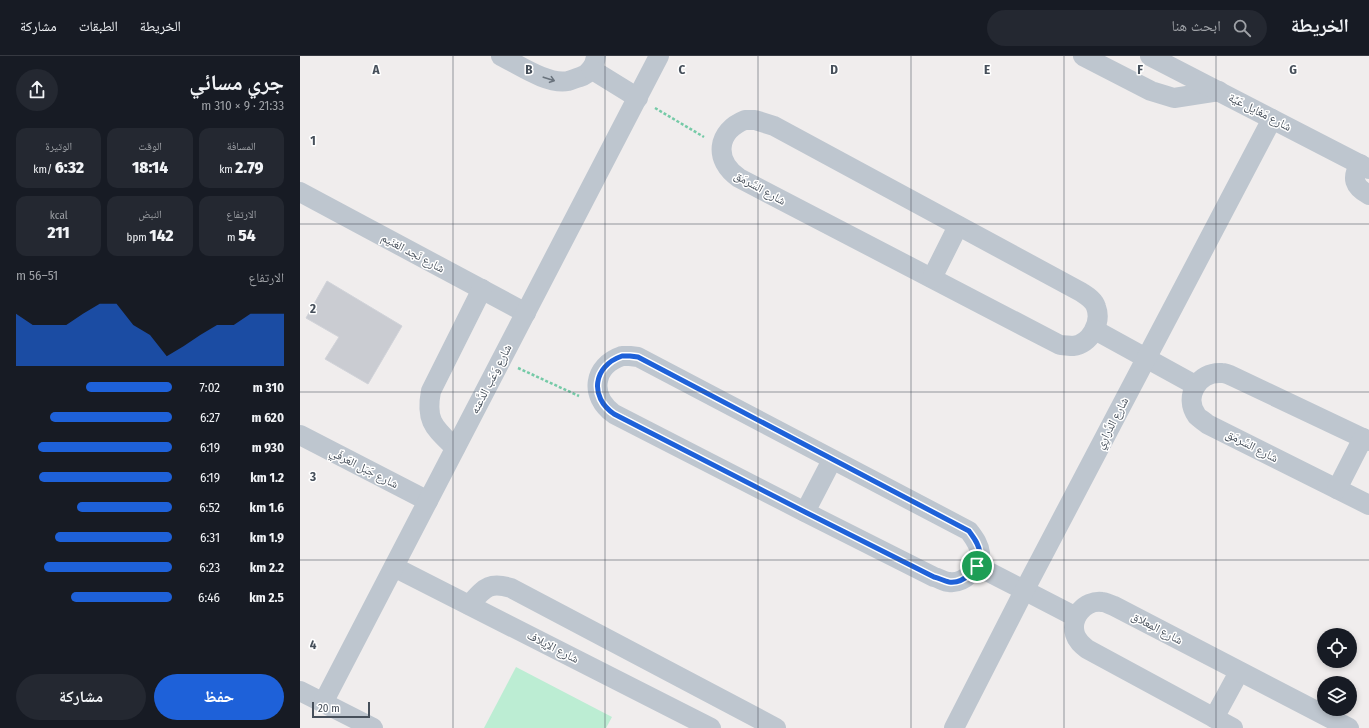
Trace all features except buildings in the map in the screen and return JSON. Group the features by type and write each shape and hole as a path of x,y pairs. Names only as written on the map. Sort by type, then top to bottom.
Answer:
{"street":[{"path":"501,56 540,76 554,81 567,81 584,76 594,63 638,98"},
{"name":"شارع وَعَب الدَّعنه","path":"323,702 659,56"},
{"path":"1083,56 1151,91 1174,98 1219,91"},
{"name":"شارع مَغايل عَيَّة","path":"1150,56 1365,167"},
{"name":"شارع الدَّرارِي","path":"954,728 1146,357 1272,119"},
{"path":"722,147 724,138 729,130 737,124 746,120 765,122 1081,292 1090,298 1096,307 1098,318 1095,330 1195,385 1207,375 1222,373 1234,377 1366,440 1337,489"},
{"name":"شارع السَّرمَق","path":"722,147 722,157 725,165 731,173 738,178 1060,345 1074,346 1086,340 1095,330"},
{"path":"1365,167 1355,172 1354,180 1359,188 1369,195"},
{"name":"شارع نَجد الغنَيم","path":"300,192 526,313"},
{"path":"932,278 958,226"},
{"path":"455,448 437,430 431,420 428,406 431,391 482,290"},
{"path":"622,356 638,357 832,460 969,531 977,541 980,554 977,566 966,578 950,582 934,577 614,414 607,409 598,395 598,378 602,370 614,359 622,356"},
{"name":"شارع السَّرمَق","path":"1195,385 1191,395 1192,407 1198,417 1207,424 1369,505"},
{"name":"شارع جَبَل العَرفَي","path":"300,435 428,501"},
{"path":"805,512 832,460"},
{"path":"977,566 1076,617 1074,626 1076,635 1080,643 1087,649 1233,728"},
{"name":"شارع الإيلاف","path":"394,567 711,728"},
{"path":"469,605 482,591 492,585 501,585 511,588 776,728"},
{"name":"شارع المِعلاق","path":"1076,617 1082,608 1092,602 1103,602 1114,606 1349,728"},
{"path":"1214,718 1239,672"},
{"path":"300,691 373,728"}],"path":[{"path":"638,98 722,147"},
{"path":"501,360 607,409"}],"green space":[{"path":"516,667 612,717 606,728 484,728"}],"route":[{"path":"622,356 638,357 646,361 969,531 977,541 980,554 977,566 966,578 950,582 934,577 614,414 607,409 598,395 598,378 602,370 614,359 622,356"}]}
